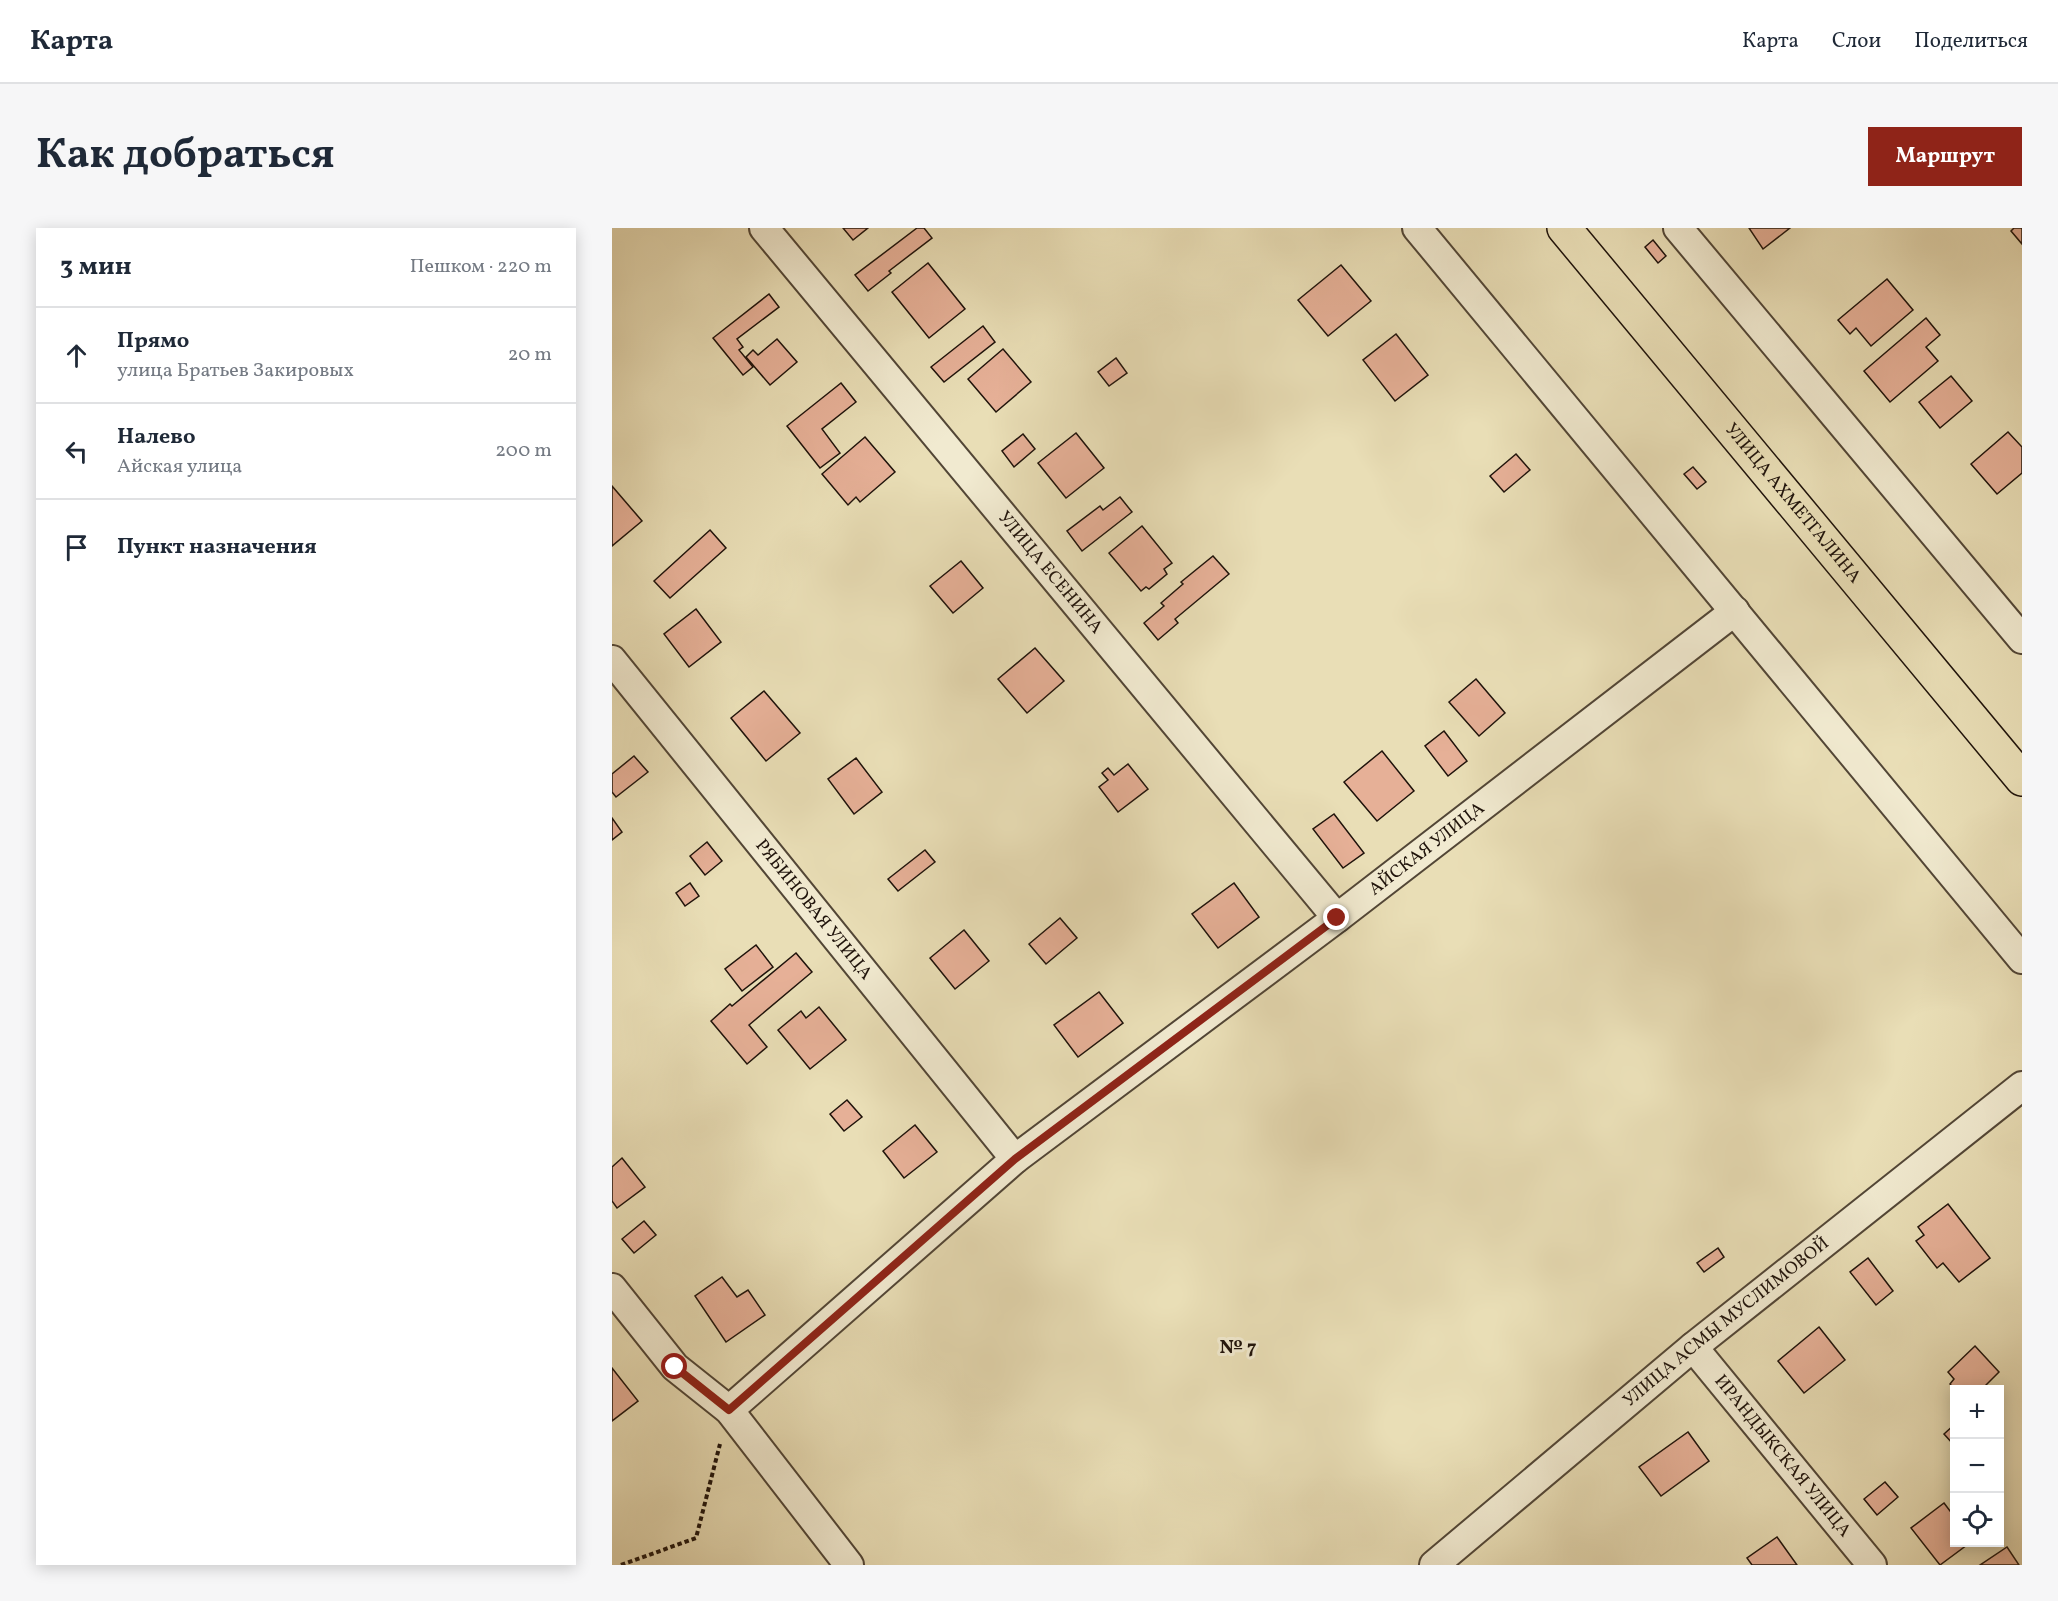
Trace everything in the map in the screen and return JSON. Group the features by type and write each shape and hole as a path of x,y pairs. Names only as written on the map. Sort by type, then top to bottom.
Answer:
{"main road":[{"name":"УЛИЦА АХМЕТГАЛИНА","path":"1564,228 2022,779"}],"street":[{"name":"УЛИЦА ЕСЕНИНА","path":"764,228 1337,918"},
{"path":"1417,228 2022,959"},
{"path":"1678,228 2022,639"},
{"name":"АЙСКАЯ УЛИЦА","path":"729,1410 1015,1159 1337,918 1736,611"},
{"name":"РЯБИНОВАЯ УЛИЦА","path":"612,660 1015,1159"},
{"name":"УЛИЦА АСМЫ МУСЛИМОВОЙ","path":"1434,1565 1693,1347 2022,1086"},
{"path":"612,1288 675,1367 729,1410 849,1565"},
{"name":"ИРАНДЫКСКАЯ УЛИЦА","path":"1693,1347 1872,1565"}],"path":[{"path":"621,1565 696,1538 729,1410"}],"building":[{"path":"843,228 868,228 853,240"},
{"path":"917,228 924,228 932,238 889,271 891,273 868,291 855,275"},
{"path":"1749,228 1790,228 1763,249"},
{"path":"2014,228 2022,228 2022,244 2011,231"},
{"path":"1653,240 1666,256 1658,263 1645,247"},
{"path":"928,263 965,309 929,338 892,292"},
{"path":"1341,265 1371,301 1328,336 1298,300"},
{"path":"1887,279 1913,310 1871,346 1856,328 1850,334 1838,320"},
{"path":"769,294 779,307 737,339 743,347 739,350 753,367 743,375 713,338"},
{"path":"1926,318 1940,335 1926,347 1938,361 1890,402 1864,371"},
{"path":"983,326 995,342 944,382 931,367"},
{"path":"1396,334 1428,375 1395,401 1363,360"},
{"path":"777,339 797,362 770,385 746,357 753,350 758,355"},
{"path":"1003,349 1031,382 996,412 968,379"},
{"path":"1116,358 1127,373 1109,386 1098,372"},
{"path":"1951,376 1972,401 1940,428 1919,402"},
{"path":"841,383 856,402 822,429 840,453 820,468 787,426"},
{"path":"2008,432 2022,447 2022,473 1997,494 1971,464"},
{"path":"1076,433 1104,468 1066,498 1038,463"},
{"path":"1023,434 1035,449 1014,467 1002,451"},
{"path":"865,437 895,472 860,502 856,497 848,505 822,474"},
{"path":"1516,454 1530,470 1504,492 1490,476"},
{"path":"1693,467 1706,482 1697,489 1684,474"},
{"path":"612,486 642,521 612,546"},
{"path":"1120,497 1132,512 1082,551 1067,531 1100,506 1103,510"},
{"path":"1142,526 1172,563 1164,569 1167,574 1149,589 1146,587 1141,591 1109,553"},
{"path":"710,530 726,548 670,598 654,581"},
{"path":"1213,556 1229,574 1175,619 1178,623 1158,640 1144,623 1164,606 1161,603 1183,584 1181,582"},
{"path":"961,561 983,588 953,613 930,586"},
{"path":"696,609 721,642 689,667 664,634"},
{"path":"1035,648 1064,681 1027,713 998,679"},
{"path":"1476,679 1505,713 1479,736 1449,702"},
{"path":"764,691 800,733 766,761 731,718"},
{"path":"1444,731 1467,761 1448,776 1425,746"},
{"path":"1382,751 1414,791 1377,821 1344,782"},
{"path":"634,756 648,772 616,797 612,792 612,774"},
{"path":"856,758 882,792 854,814 828,779"},
{"path":"1128,764 1148,789 1118,812 1099,787 1108,780 1102,773 1108,768 1114,775"},
{"path":"1334,814 1364,853 1343,868 1313,829"},
{"path":"612,818 622,832 612,840"},
{"path":"707,842 722,861 705,875 690,856"},
{"path":"925,850 935,862 898,891 888,879"},
{"path":"690,883 699,896 685,906 676,893"},
{"path":"1234,883 1259,917 1218,948 1192,914"},
{"path":"1060,918 1077,938 1046,964 1029,944"},
{"path":"964,930 989,961 955,989 930,958"},
{"path":"756,945 773,967 742,991 725,969"},
{"path":"796,953 812,972 749,1025 767,1047 747,1064 711,1021"},
{"path":"1099,992 1123,1023 1078,1057 1054,1025"},
{"path":"819,1007 846,1040 810,1069 778,1030 801,1011 806,1018"},
{"path":"847,1100 862,1117 844,1131 830,1114"},
{"path":"915,1125 937,1152 904,1178 883,1151"},
{"path":"622,1158 645,1187 617,1208 612,1201 612,1167"},
{"path":"1948,1204 1990,1258 1959,1282 1943,1263 1937,1268 1916,1241 1924,1235 1918,1227"},
{"path":"644,1221 656,1235 634,1253 622,1239"},
{"path":"1718,1248 1724,1257 1704,1272 1697,1263"},
{"path":"1868,1258 1893,1291 1876,1305 1850,1272"},
{"path":"722,1277 737,1297 748,1290 765,1315 726,1342 695,1296"},
{"path":"1819,1327 1845,1360 1804,1393 1778,1361"},
{"path":"1975,1346 1999,1372 1986,1385 1951,1385 1954,1379 1948,1372"},
{"path":"612,1368 638,1401 612,1421"},
{"path":"1950,1429 1950,1441 1944,1434"},
{"path":"1688,1432 1709,1461 1661,1496 1639,1467"},
{"path":"1885,1482 1898,1497 1877,1515 1864,1499"},
{"path":"1944,1503 1950,1511 1950,1547 1964,1547 1940,1565 1911,1528"},
{"path":"1777,1537 1797,1565 1752,1565 1747,1558"},
{"path":"2007,1547 2019,1565 1980,1565"}],"district":[{"name":"№ 7","path":"1238,1348"}],"route":[{"path":"675,1367 729,1410 1015,1159 1337,918"}]}
